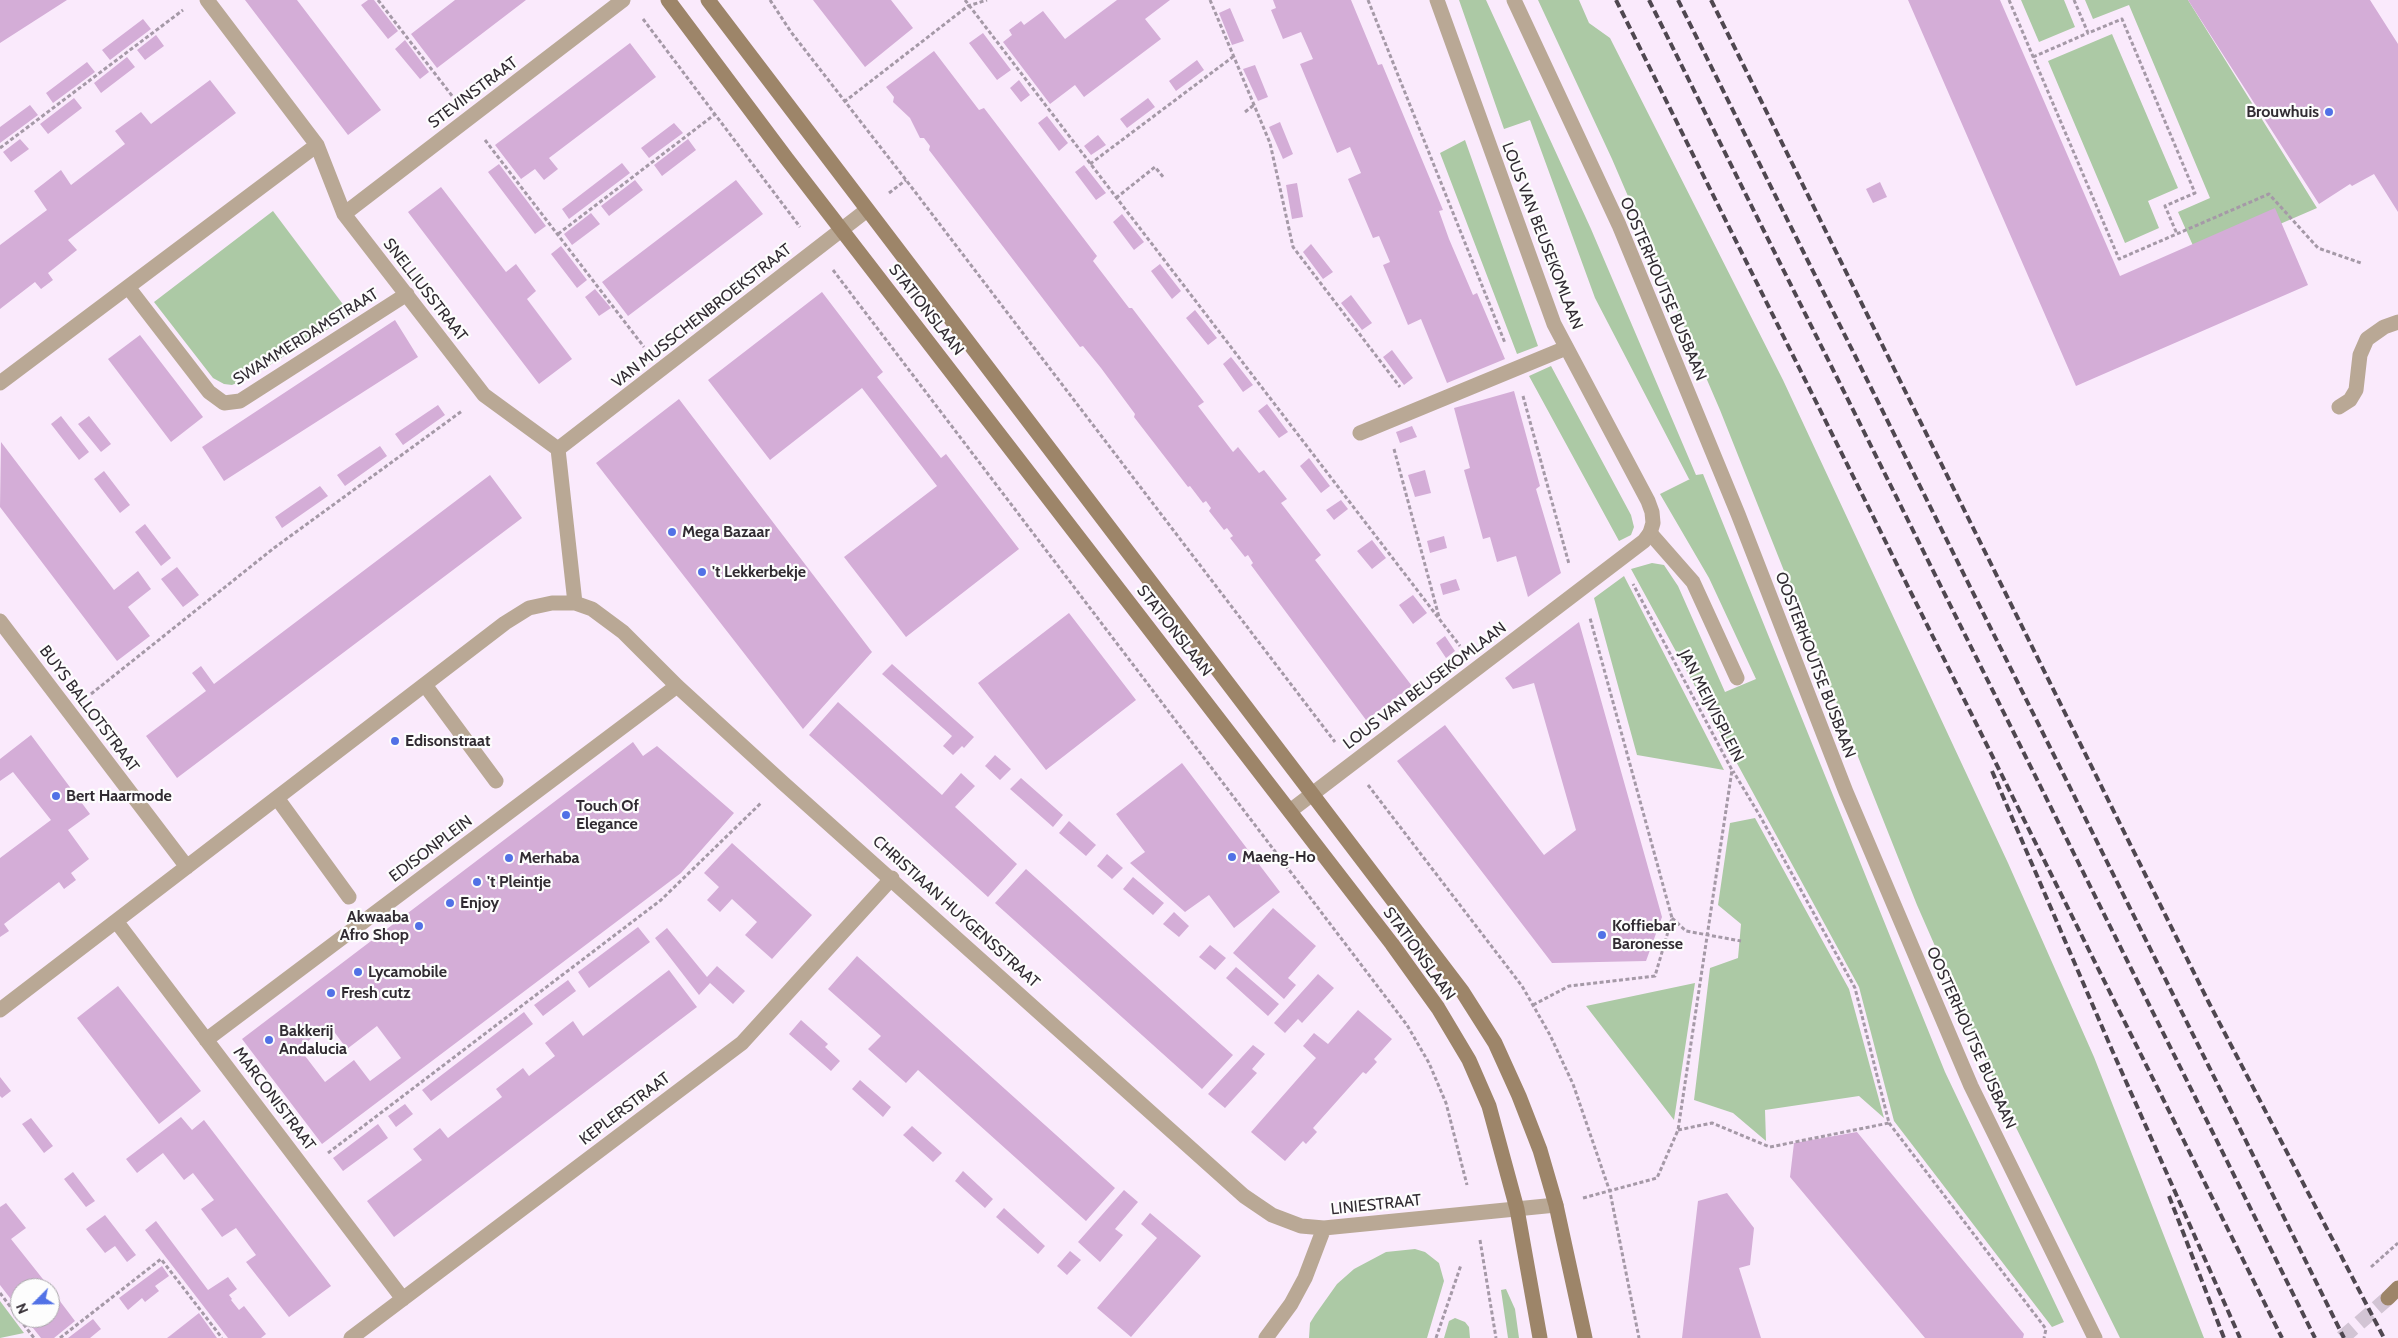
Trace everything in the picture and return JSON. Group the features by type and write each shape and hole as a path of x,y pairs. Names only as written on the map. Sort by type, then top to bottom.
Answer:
{"main road":[{"name":"STATIONSLAAN","path":"668,0 696,40 1290,811 1432,1000 1469,1060 1490,1106 1517,1209 1540,1338"},
{"name":"STATIONSLAAN","path":"708,0 1462,991 1495,1043 1519,1096 1540,1150 1556,1205 1584,1338"}],"street":[{"name":"SNELLIUSSTRAAT","path":"207,0 317,144 344,214 484,395 558,449"},
{"name":"STEVINSTRAAT","path":"344,214 623,0"},
{"name":"LOUS VAN BEUSEKOMLAAN","path":"1290,811 1644,541 1650,533 1653,523 1648,501 1554,324 1437,0"},
{"name":"OOSTERHOUTSE BUSBAAN","path":"1514,0 1619,225 1738,514 1846,792 1967,1077 2095,1338"},
{"path":"0,384 317,144"},
{"name":"VAN MUSSCHENBROEKSTRAAT","path":"558,449 867,210"},
{"name":"SWAMMERDAMSTRAAT","path":"128,287 209,392 224,403 240,401 406,294"},
{"path":"2340,407 2350,400 2356,390 2360,355 2368,339 2384,327 2398,322"},
{"path":"1360,433 1566,348"},
{"path":"0,1010 505,624 530,608 574,603 558,449"},
{"path":"1650,533 1693,582 1737,678"},
{"name":"CHRISTIAAN HUYGENSSTRAAT","path":"574,603 592,609 624,632 676,686 1244,1196 1272,1215 1301,1226 1324,1228"},
{"name":"BUYS BALLOTSTRAAT","path":"0,621 187,867"},
{"path":"425,685 496,781"},
{"name":"EDISONPLEIN","path":"206,1040 676,686"},
{"path":"277,798 349,897"},
{"name":"KEPLERSTRAAT","path":"351,1338 742,1043 892,878"},
{"name":"MARCONISTRAAT","path":"116,921 403,1299"},
{"name":"LINIESTRAAT","path":"1266,1338 1291,1304 1305,1278 1324,1228 1556,1205"}],"path":[{"path":"378,0 661,370"},
{"path":"770,0 791,32 844,102 906,180 1522,986 1573,1084 1610,1192 1639,1338"},
{"path":"965,0 1477,668"},
{"path":"844,102 968,6 987,0"},
{"path":"1210,0 1270,143 1292,247 1417,409"},
{"path":"1368,0 1516,369 1569,565 1582,588 1672,918 1686,931 1741,941"},
{"path":"2009,0 2119,259 2269,194 2318,248 2361,263"},
{"path":"2074,0 2088,33"},
{"path":"0,148 188,6"},
{"path":"640,15 1407,1025 1429,1063 1446,1103 1475,1212 1496,1338"},
{"path":"2033,56 2122,19 2195,193 2165,206 2177,234"},
{"path":"1090,164 1234,56"},
{"path":"1245,112 1254,105"},
{"path":"558,234 714,114"},
{"path":"1116,198 1155,167 1164,178"},
{"path":"69,712 274,548 484,395"},
{"path":"1387,422 1439,619"},
{"name":"JAN MEIJVISPLEIN","path":"1610,1192 1657,1178 1678,1130 1732,770 1620,559"},
{"path":"1732,770 1760,816 1855,988 1889,1123 2046,1329 2044,1338"},
{"path":"306,1170 662,900 782,782"},
{"path":"1533,1005 1569,986 1654,976 1672,918"},
{"path":"1678,1130 1712,1123 1770,1147 1889,1123"},
{"path":"2371,1267 2398,1243"},
{"path":"60,1338 161,1259 222,1338"},
{"path":"1436,1338 1461,1265"},
{"path":"0,1293 34,1338"}],"green space":[{"path":"1459,0 1486,0 1591,229 1696,475 1703,474 1945,1072 2064,1322 2052,1327 1894,1121 1859,987 1631,569 1652,563 1664,565 1678,586 1725,692 1756,679 1709,578 1660,494 1690,479 1595,298 1530,120 1504,129"},
{"path":"1538,0 1579,0 1589,23 1610,38 1783,380 2008,863 2094,1057 2204,1338 2120,1338 2002,1099 1917,905 1720,410 1612,159"},
{"path":"2021,0 2064,0 2075,27 2039,42"},
{"path":"2085,0 2188,0 2317,208 2199,259 2178,212 2210,198 2129,5 2093,19"},
{"path":"2112,34 2178,188 2148,201 2159,228 2125,243 2048,61"},
{"path":"1465,140 1538,346 1517,354 1440,153"},
{"path":"273,211 351,315 250,377 232,385 224,384 213,378 154,302"},
{"path":"1551,366 1631,515 1634,527 1631,535 1619,541 1529,376"},
{"path":"1624,576 1724,770 1637,755 1594,598"},
{"path":"1755,818 1849,989 1884,1118 1859,1096 1765,1110 1766,1141 1733,1113 1694,1100 1710,968 1738,958 1741,924 1718,905 1730,823"},
{"path":"1695,983 1674,1120 1586,1006"},
{"path":"1415,1249 1425,1252 1439,1263 1444,1281 1427,1338 1309,1338 1310,1323 1315,1315 1337,1284 1354,1269 1386,1252"},
{"path":"1506,1289 1515,1309 1519,1338 1508,1338 1501,1290"},
{"path":"0,1301 10,1314 10,1328 20,1328 24,1333 0,1338"},
{"path":"1455,1318 1465,1322 1469,1327 1470,1338 1444,1338 1449,1321"}],"building":[{"path":"0,0 67,0 0,43"},
{"path":"245,0 297,0 381,110 348,135"},
{"path":"368,0 374,0 398,31 388,39 361,5"},
{"path":"455,0 526,0 437,68 411,34"},
{"path":"813,0 891,0 913,28 865,67"},
{"path":"1117,0 1170,0 1145,19 1161,39 1084,97 1075,85 1050,104 1003,42 1012,35 1009,30 1021,21 1024,25 1043,11 1065,39"},
{"path":"1273,0 1351,0 1378,65 1382,64 1443,210 1439,211 1473,295 1477,293 1505,359 1447,383 1421,319 1408,325 1383,265 1390,262 1379,236 1373,238 1348,179 1361,173 1350,147 1337,153 1300,64 1313,59 1301,32 1283,39 1271,10 1276,8"},
{"path":"1908,0 2000,0 2120,276 2275,208 2308,285 2076,386"},
{"name":"Brouwhuis","path":"2188,0 2370,0 2398,44 2398,212 2374,174 2352,186 2350,184 2319,204"},
{"path":"1230,8 1244,41 1232,45 1219,13"},
{"path":"143,19 151,29 110,60 102,50"},
{"path":"983,33 1011,70 997,80 969,43"},
{"path":"156,35 164,46 145,60 137,50"},
{"path":"405,40 429,72 420,79 395,49"},
{"path":"630,43 656,77 549,158 558,169 544,180 535,169 521,179 495,145"},
{"path":"934,51 979,110 984,108 1097,256 1093,261 1129,308 1132,308 1204,402 1198,406 1233,452 1238,447 1259,473 1264,470 1287,499 1281,503 1321,555 1315,560 1412,686 1366,720 1251,565 1253,563 1248,555 1245,557 1230,538 1233,536 1227,528 1224,530 1209,511 1211,508 1206,501 1203,503 1190,486 1188,487 1134,417 1135,414 1101,368 1083,346 1080,347 929,150 930,146 924,138 920,138 910,118 893,102 894,97 886,87"},
{"path":"127,57 135,67 101,93 94,83"},
{"path":"1197,60 1204,70 1176,91 1169,81"},
{"path":"87,62 95,72 53,103 46,93"},
{"path":"1255,65 1268,97 1258,101 1243,69"},
{"path":"210,80 236,113 68,240 77,250 48,273 53,280 41,289 35,282 0,309 0,245 47,210 34,191 61,170 71,185 125,144 115,131 141,112 151,124"},
{"path":"1019,80 1030,95 1021,102 1010,88"},
{"path":"74,98 82,108 48,134 40,124"},
{"path":"1148,98 1155,107 1127,128 1120,119"},
{"path":"30,105 38,115 0,143 0,127"},
{"path":"1047,116 1068,143 1059,151 1038,123"},
{"path":"1280,122 1293,154 1283,159 1269,127"},
{"path":"674,123 683,133 649,158 641,148"},
{"path":"1098,135 1106,145 1091,155 1084,146"},
{"path":"20,139 29,149 11,162 3,152"},
{"path":"688,139 696,150 662,176 654,165"},
{"path":"622,163 630,173 569,219 562,209"},
{"path":"499,164 546,226 535,234 488,172"},
{"path":"1084,165 1106,193 1096,200 1075,172"},
{"path":"635,180 643,190 609,216 601,206"},
{"path":"736,180 763,214 628,316 602,282"},
{"path":"1880,182 1887,197 1873,203 1866,189"},
{"path":"1297,183 1303,217 1292,219 1286,185"},
{"path":"441,187 506,272 516,264 536,291 527,299 572,359 539,384 408,212"},
{"path":"591,213 600,224 572,245 564,234"},
{"path":"1122,214 1144,242 1134,250 1113,222"},
{"path":"1311,244 1333,272 1323,279 1303,252"},
{"path":"561,246 587,280 577,288 551,254"},
{"path":"1160,264 1181,291 1172,299 1151,271"},
{"path":"595,289 611,308 599,316 585,297"},
{"path":"822,292 883,372 877,377 941,458 946,454 1019,549 906,637 844,557 937,486 862,388 770,460 708,380"},
{"path":"1351,295 1372,323 1362,330 1341,303"},
{"path":"1195,310 1217,338 1208,345 1186,318"},
{"path":"395,320 418,357 224,481 202,447"},
{"path":"140,335 203,417 171,442 108,359"},
{"path":"1392,350 1413,378 1404,385 1383,357"},
{"path":"1231,357 1253,385 1243,392 1223,364"},
{"path":"1514,391 1540,486 1536,489 1561,573 1528,597 1516,556 1497,562 1490,537 1483,539 1464,470 1470,468 1454,408"},
{"path":"679,399 872,652 803,729 596,463"},
{"path":"1267,404 1288,432 1279,438 1258,411"},
{"path":"438,405 445,415 403,445 395,434"},
{"path":"61,416 89,452 79,460 51,424"},
{"path":"89,416 111,444 101,452 78,424"},
{"path":"1412,426 1417,437 1400,443 1396,432"},
{"path":"1,442 114,590 138,571 151,589 128,607 150,636 117,661 0,507"},
{"path":"380,446 387,456 345,486 337,475"},
{"path":"1309,458 1330,486 1321,493 1300,466"},
{"path":"1425,470 1431,493 1415,497 1408,475"},
{"path":"104,471 130,505 120,513 94,479"},
{"path":"490,475 522,518 177,778 146,736 206,691 192,673 201,666 214,684"},
{"path":"320,486 328,496 282,528 275,517"},
{"path":"1341,500 1348,509 1334,520 1326,510"},
{"path":"145,524 171,558 161,566 135,532"},
{"path":"1444,536 1447,548 1430,553 1427,541"},
{"path":"1372,540 1386,558 1372,569 1357,551"},
{"path":"177,567 199,595 183,607 161,579"},
{"path":"1456,579 1460,590 1443,595 1440,584"},
{"path":"1413,595 1427,613 1413,624 1399,605"},
{"path":"1069,613 1136,700 1046,770 978,683"},
{"path":"1579,622 1662,917 1646,961 1552,963 1397,761 1445,725 1544,855 1576,830 1534,683 1513,689 1505,678"},
{"path":"1445,636 1455,651 1446,658 1436,643"},
{"path":"892,664 974,737 964,748 962,746 953,755 943,746 952,736 882,674"},
{"path":"838,702 942,795 961,773 975,786 955,807 1017,864 988,897 809,735"},
{"path":"31,735 90,814 68,830 89,859 71,873 76,880 64,889 59,882 4,924 9,931 0,937 0,858 51,820 13,772 0,781 0,759"},
{"path":"633,742 643,756 657,746 734,813 681,873 322,1144 242,1039","holes":["329,1025 347,1049 377,1026 401,1058 370,1081 354,1060 325,1082 299,1048"]},
{"path":"995,755 1011,769 1000,780 985,766"},
{"path":"1182,763 1280,892 1234,928 1209,895 1185,912 1130,863 1145,852 1116,814"},
{"path":"1021,778 1063,815 1053,827 1010,789"},
{"path":"1069,821 1096,845 1086,856 1059,833"},
{"path":"732,843 812,915 772,959 745,935 757,922 732,899 720,912 707,900 719,887 704,873"},
{"path":"1107,854 1123,868 1112,879 1097,866"},
{"path":"1026,869 1233,1055 1202,1089 995,903"},
{"path":"1133,877 1164,903 1153,915 1123,889"},
{"path":"1273,908 1316,946 1288,978 1296,985 1284,999 1233,953"},
{"path":"1174,912 1189,926 1179,937 1163,924"},
{"path":"638,927 650,942 589,988 578,972"},
{"path":"667,928 707,977 717,966 745,991 733,1004 710,983 699,995 655,938"},
{"path":"1210,945 1226,958 1215,970 1199,957"},
{"path":"857,956 1115,1188 1086,1221 918,1070 906,1083 868,1049 881,1036 828,989"},
{"path":"1236,967 1279,1004 1268,1016 1226,978"},
{"path":"669,970 697,1007 394,1237 367,1201 422,1160 413,1149 440,1128 448,1138 502,1097 496,1089 523,1068 529,1076 555,1056 545,1043 573,1021 583,1036"},
{"path":"1318,974 1334,988 1302,1023 1298,1019 1285,1033 1274,1023"},
{"path":"568,980 576,991 543,1016 534,1005"},
{"path":"118,986 201,1091 159,1124 77,1018"},
{"path":"1358,1010 1392,1039 1374,1059 1377,1062 1366,1074 1363,1072 1313,1128 1317,1132 1306,1144 1303,1141 1285,1161 1251,1132 1316,1058 1303,1046 1314,1033 1328,1044"},
{"path":"524,1012 533,1024 431,1101 422,1090"},
{"path":"801,1020 828,1044 825,1047 840,1061 831,1071 789,1034"},
{"path":"1253,1045 1265,1054 1252,1069 1257,1073 1225,1108 1208,1094"},
{"path":"0,1077 11,1091 2,1098 0,1096"},
{"path":"860,1080 891,1107 883,1117 852,1089"},
{"path":"405,1104 413,1114 396,1127 388,1116"},
{"path":"181,1117 192,1130 204,1120 331,1286 289,1317 246,1262 256,1255 236,1228 222,1237 201,1209 214,1200 193,1173 184,1180 163,1153 137,1173 126,1159"},
{"path":"31,1118 53,1146 44,1153 22,1124"},
{"path":"378,1124 388,1138 343,1171 333,1158"},
{"path":"912,1126 942,1153 933,1162 903,1135"},
{"path":"1857,1132 2024,1334 2023,1338 1925,1338 1790,1177 1794,1143"},
{"path":"963,1171 993,1199 985,1208 955,1181"},
{"path":"73,1172 95,1201 86,1207 64,1179"},
{"path":"1124,1190 1138,1202 1115,1229 1123,1235 1100,1262 1078,1242"},
{"path":"1727,1193 1754,1228 1750,1265 1739,1268 1761,1338 1682,1338 1698,1201"},
{"path":"6,1203 26,1228 11,1239 42,1278 10,1278 10,1298 0,1285 0,1207"},
{"path":"1004,1208 1045,1246 1038,1254 996,1217"},
{"path":"1150,1213 1201,1256 1131,1337 1097,1308 1157,1238 1141,1224"},
{"path":"105,1215 136,1255 127,1262 115,1246 105,1253 86,1229"},
{"path":"156,1221 208,1290 228,1277 237,1289 229,1295 231,1300 239,1310 244,1306 266,1334 261,1338 228,1338 145,1230"},
{"path":"1070,1251 1081,1260 1067,1275 1057,1266"},
{"path":"162,1266 169,1276 155,1286 159,1291 145,1302 142,1298 128,1310 119,1298"},
{"path":"60,1301 75,1321 54,1338 41,1338 33,1328 60,1328"},
{"path":"199,1313 217,1338 167,1338 171,1335"},
{"path":"93,1319 101,1329 90,1338 68,1338"}],"tunnel":[{"path":"2342,1338 2388,1298"}],"railway":[{"path":"1616,0 2282,1338"},
{"path":"1649,0 2315,1338"},
{"path":"1678,0 2344,1338"},
{"path":"1711,0 2209,1003 2384,1338"},
{"path":"1992,771 2112,1050 2240,1338"},
{"path":"2169,1196 2224,1338"}],"place":[{"name":"Brouwhuis","path":"2329,112"},
{"name":"Mega Bazaar","path":"672,532"},
{"name":"'t Lekkerbekje","path":"702,572"},
{"name":"Edisonstraat","path":"395,741"},
{"name":"Bert Haarmode","path":"56,796"},
{"name":"Touch Of Elegance","path":"566,815"},
{"name":"Maeng-Ho","path":"1232,857"},
{"name":"Merhaba","path":"509,858"},
{"name":"'t Pleintje","path":"477,882"},
{"name":"Enjoy","path":"450,903"},
{"name":"Akwaaba Afro Shop","path":"419,926"},
{"name":"Koffiebar Baronesse","path":"1602,935"},
{"name":"Lycamobile","path":"358,972"},
{"name":"Fresh cutz","path":"331,993"},
{"name":"Bakkerij Andalucia","path":"269,1040"}]}
